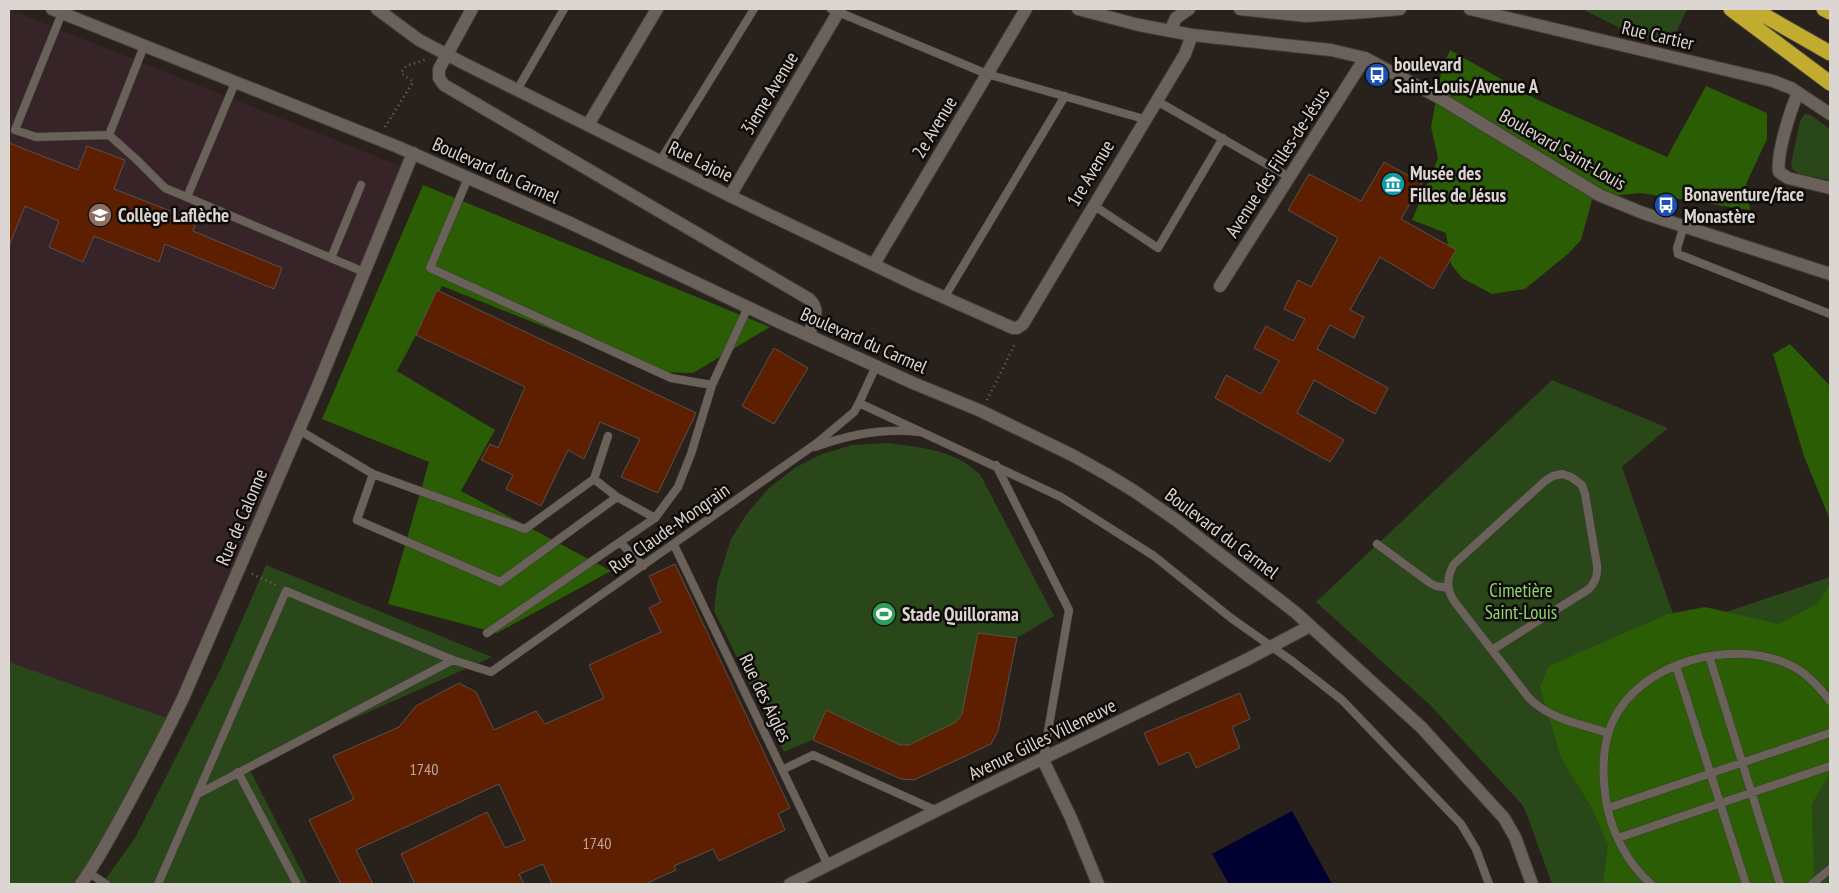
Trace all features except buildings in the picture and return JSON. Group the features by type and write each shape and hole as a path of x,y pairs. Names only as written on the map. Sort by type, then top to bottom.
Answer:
{"highway":[{"path":"1731,9 1830,83"},
{"path":"1753,9 1830,53"},
{"path":"1824,9 1830,12"}],"street":[{"name":"Rue Lajoie","path":"377,9 414,37 446,54 730,196 944,298 1009,327 1017,328"},
{"path":"472,9 446,54 438,72 440,80 446,86 809,299 814,306 816,314 808,335"},
{"path":"588,125 657,9"},
{"name":"2e Avenue","path":"874,264 1026,9"},
{"name":"Boulevard Saint-Louis","path":"1078,9 1139,25 1192,35 1331,50 1365,58 1438,96 1599,195 1627,207 1830,274"},
{"path":"1170,31 1176,18 1188,9"},
{"path":"1240,9 1314,16 1400,9"},
{"name":"Rue Cartier","path":"1470,9 1773,81 1798,93 1830,114"},
{"name":"3ieme Avenue","path":"730,196 837,10"},
{"name":"Boulevard du Carmel","path":"57,11 378,139 576,226 748,308 981,411 1072,455 1134,491 1234,564 1310,626 1421,727 1500,811 1515,837 1532,884"},
{"name":"1re Avenue","path":"1017,328 1023,324 1144,119 1157,101 1184,54 1192,35"},
{"name":"Avenue des Filles-de-Jésus","path":"1220,286 1365,58"},
{"path":"1798,93 1790,113 1779,162 1780,172 1788,178 1830,188"},
{"name":"Rue de Calonne","path":"81,884 89,873 166,734 240,569 299,430 412,154"},
{"name":"Avenue Gilles Villeneuve","path":"790,884 1310,626"},
{"path":"1042,760 1071,818 1098,884"}],"lane":[{"path":"518,90 564,9"},
{"path":"660,161 754,9"},
{"path":"837,10 987,74 1144,119"},
{"path":"57,11 15,130 36,137 109,135 165,188 364,272"},
{"path":"109,135 144,46"},
{"path":"187,198 235,82"},
{"path":"944,298 1064,96"},
{"path":"1157,101 1289,177"},
{"path":"1093,205 1158,248 1223,138"},
{"path":"468,178 430,268 671,378 712,384"},
{"path":"331,258 361,185"},
{"path":"1684,226 1677,248 1678,254 1830,314"},
{"path":"487,633 655,518 678,487 692,454 712,384 748,308"},
{"name":"Rue Claude-Mongrain","path":"453,660 491,672 674,545 805,452 854,412 876,366"},
{"path":"859,403 996,465 1061,497 1154,556 1231,618 1292,661 1342,700 1461,824 1476,849 1490,884"},
{"path":"299,430 373,474 525,529 594,479 608,436"},
{"path":"805,452 828,443 870,433 899,431 926,434"},
{"path":"996,465 1069,610 1042,760"},
{"path":"373,474 357,520 500,582 616,497"},
{"path":"1492,650 1589,590 1594,583 1597,566 1585,494 1579,482 1572,476 1562,474 1553,476 1545,481 1454,564 1448,578 1448,588 1454,601 1492,650 1536,706 1558,717 1608,733"},
{"path":"594,479 616,497 655,518"},
{"path":"620,542 643,566"},
{"path":"1377,544 1430,583 1448,588"},
{"name":"Rue des Aigles","path":"674,545 828,865"},
{"path":"158,884 286,591 453,660"},
{"path":"1651,884 1634,866 1618,838 1608,808 1603,766 1608,733 1619,710 1632,695 1650,680 1676,666 1709,656 1744,654 1778,661 1794,667 1807,676 1830,700"},
{"path":"1709,656 1741,764 1780,884"},
{"path":"198,794 453,660"},
{"path":"1676,666 1746,884"},
{"path":"1608,808 1830,733"},
{"path":"782,770 813,754 937,811"},
{"path":"1618,838 1830,766"},
{"path":"238,772 297,884"},
{"path":"1812,884 1830,869"},
{"path":"89,873 106,884"}],"path":[{"path":"378,139 413,82 401,74 406,66 446,54"},
{"path":"981,411 1017,340 1017,328"},
{"path":"240,569 269,581 286,591"}],"shaded area":[{"name":"Collège Laflèche","path":"9,9 410,170 167,718 9,662"},
{"path":"1292,811 1332,884 1229,884 1212,854"}],"green space":[{"path":"1582,9 1687,9 1671,43 1634,35"},
{"path":"1450,50 1536,99 1667,157 1706,86 1767,113 1767,139 1746,184 1750,210 1640,193 1602,197 1592,200 1581,240 1569,253 1525,289 1492,294 1462,278 1451,264 1446,233 1412,220 1438,158 1431,127 1442,68"},
{"path":"1805,114 1811,115 1830,129 1830,180 1799,174 1792,169 1791,164 1800,121"},
{"path":"423,185 770,327 693,373 658,372 442,286 397,371 495,430 461,491 611,571 497,633 388,604 429,462 322,419"},
{"path":"1790,344 1830,386 1830,520 1804,456 1773,354"},
{"name":"Cimetière Saint-Louis","path":"1552,380 1668,428 1622,467 1678,628 1830,577 1830,884 1552,884 1523,806 1430,705 1316,602"},
{"name":"Stade Quillorama","path":"887,443 907,445 946,454 964,462 980,474 1054,616 1017,638 991,744 914,780 901,779 814,739 784,752 714,611 717,584 731,539 748,512 769,488 796,467 822,454 852,445"},
{"path":"266,565 492,657 248,766 308,884 102,884 135,838 221,668"},
{"path":"1830,584 1830,773 1812,804 1814,884 1603,884 1608,845 1592,808 1561,758 1540,687 1549,666 1668,614 1705,607 1779,624 1818,603"},
{"path":"9,662 167,718 123,826 78,884 9,884"}],"place":[{"name":"boulevard Saint-Louis/Avenue A","path":"1377,75"},
{"name":"Musée des Filles de Jésus","path":"1393,184"},
{"name":"Bonaventure/face Monastère","path":"1666,205"},
{"name":"Collège Laflèche","path":"100,215"},
{"name":"Stade Quillorama","path":"884,614"}]}
